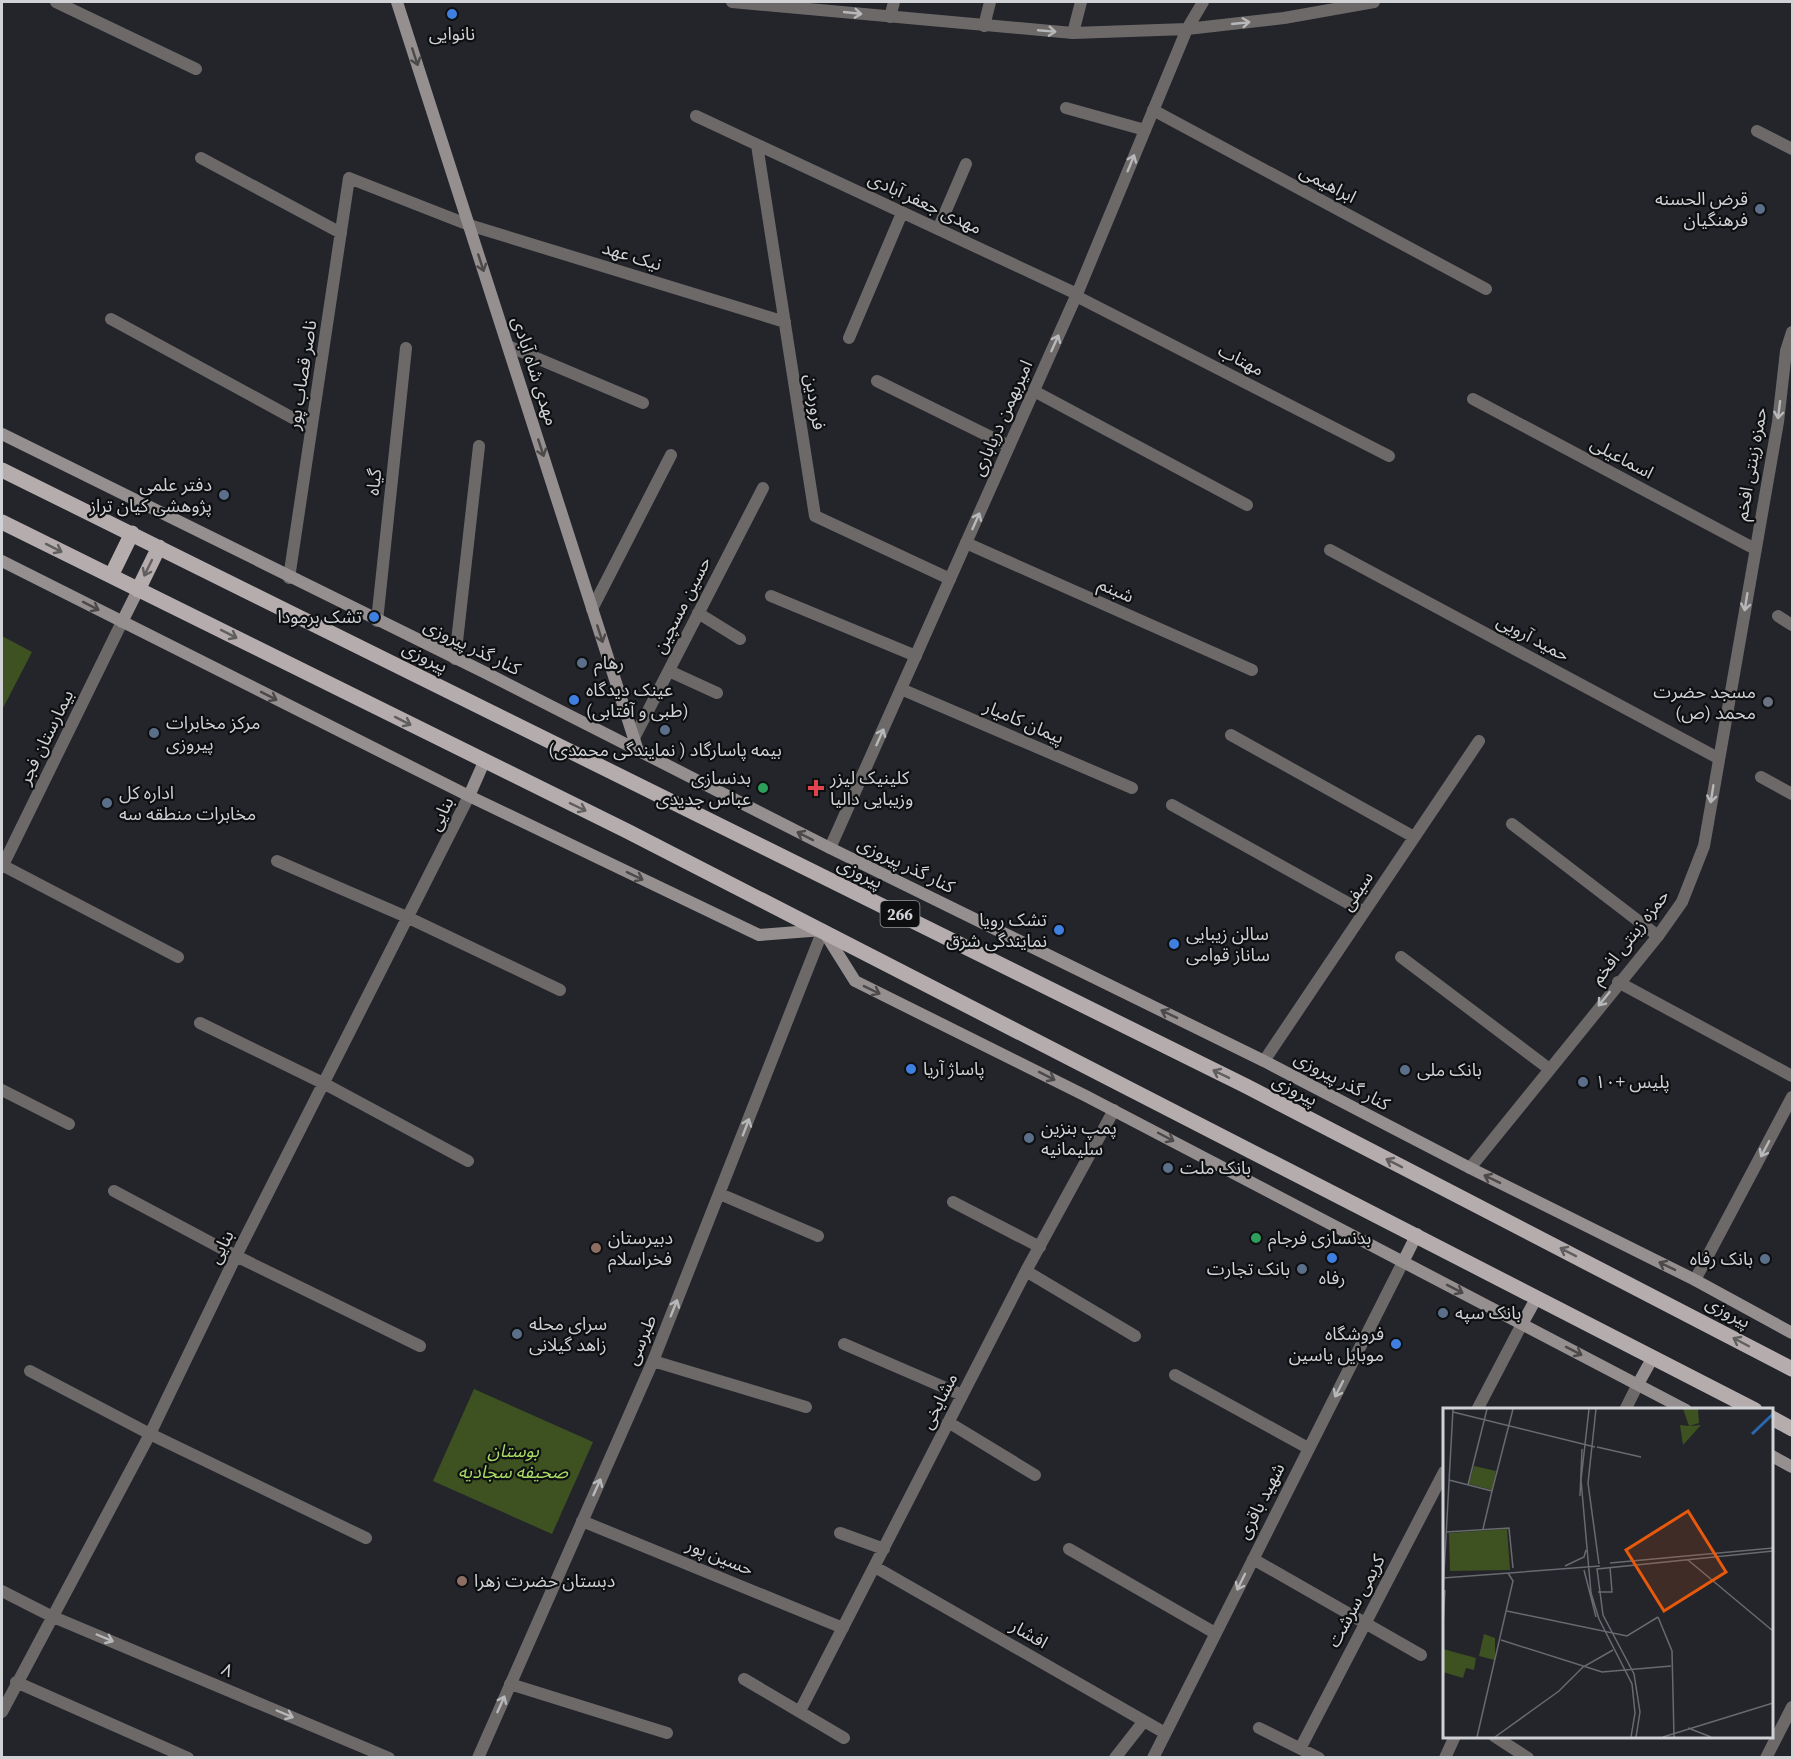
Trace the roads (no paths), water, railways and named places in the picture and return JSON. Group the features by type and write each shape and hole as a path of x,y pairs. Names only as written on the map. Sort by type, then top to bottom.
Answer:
{"main road":[{"name":"مهدی شاه آبادی","path":"397,2 638,752"},
{"name":"کنار گذر پیروزی","path":"2,434 289,578 455,658 830,848 1264,1061 1470,1168 1695,1280 1792,1333"},
{"name":"پیروزی","path":"2,470 1236,1081 1792,1370"},
{"path":"2,522 823,930 1751,1408"},
{"path":"111,576 132,533"},
{"path":"122,622 159,547"},
{"path":"2,561 469,796 759,935 823,930"},
{"path":"469,796 484,762"},
{"path":"823,930 855,981 1114,1110 1682,1408"},
{"path":"1403,1262 1416,1234"},
{"path":"1522,1324 1537,1297"},
{"path":"1638,1384 1653,1357"},
{"path":"1773,1419 1792,1429"},
{"path":"1773,1457 1792,1467"}],"street":[{"path":"56,2 196,69"},
{"path":"732,2 786,4 890,17 1073,33 1187,29 1284,18 1374,2"},
{"path":"890,17 894,2"},
{"path":"984,26 990,2"},
{"path":"1073,33 1081,2"},
{"name":"امیربهمن دریاباری","path":"830,848 1077,295 1187,29 1203,2"},
{"path":"1066,108 1145,130"},
{"name":"ابراهیمی","path":"1153,110 1486,289"},
{"name":"مهدی جعفر آبادی","path":"696,116 1077,295"},
{"path":"1757,131 1792,149"},
{"name":"فروردین","path":"758,145 815,516 950,579"},
{"path":"201,158 341,233"},
{"path":"938,229 966,164"},
{"name":"نیک عهد","path":"349,178 469,225 784,322"},
{"name":"ناصر قصاب پور","path":"289,578 349,178"},
{"path":"849,338 902,213"},
{"name":"مهتاب","path":"1077,295 1389,456"},
{"path":"111,319 311,428"},
{"name":"حمزه زینتی افخم","path":"1470,1168 1548,1068 1658,936 1682,902 1704,846 1778,422 1786,351 1792,332"},
{"path":"508,346 643,403"},
{"name":"گیاه","path":"377,621 406,348"},
{"path":"877,381 1009,446"},
{"path":"1034,392 1247,505"},
{"name":"اسماعیلی","path":"1473,399 1755,549"},
{"path":"455,658 479,446"},
{"path":"592,609 671,455"},
{"name":"حسین مسچین","path":"634,738 763,488"},
{"name":"شبنم","path":"966,543 1251,670"},
{"name":"حمید آرویی","path":"1330,550 1718,758"},
{"path":"771,596 916,656"},
{"path":"698,614 740,639"},
{"path":"1778,616 1792,625"},
{"name":"بیمارستان فجر","path":"2,866 122,622"},
{"path":"669,671 717,693"},
{"name":"پیمان کامیار","path":"901,689 1132,788"},
{"path":"1231,735 1414,837"},
{"name":"سیفی","path":"1264,1061 1479,741"},
{"path":"1761,777 1792,794"},
{"name":"بنایی","path":"2,1713 51,1616 150,1434 236,1256 469,796"},
{"path":"1172,805 1364,912"},
{"path":"1512,824 1658,936"},
{"path":"277,861 409,918 560,990"},
{"path":"2,866 178,957"},
{"name":"طبرسی","path":"478,1758 653,1361 823,930"},
{"path":"1401,957 1548,1068"},
{"path":"1618,982 1792,1076"},
{"path":"200,1023 325,1084 468,1161"},
{"path":"2,1090 69,1124"},
{"path":"1695,1280 1792,1097"},
{"name":"مشایخی","path":"800,1711 1026,1271 1114,1110"},
{"path":"114,1191 236,1256 420,1346"},
{"path":"720,1194 818,1236"},
{"path":"952,1202 1040,1247"},
{"name":"شهید باقری","path":"1153,1758 1403,1262"},
{"path":"1026,1271 1135,1336"},
{"path":"1478,1408 1522,1324"},
{"path":"844,1344 962,1395"},
{"path":"653,1361 806,1407"},
{"path":"30,1371 150,1434 366,1538"},
{"path":"1175,1375 1308,1448"},
{"path":"1626,1408 1638,1384"},
{"path":"948,1422 1035,1475"},
{"name":"کریمی سرشت","path":"1301,1747 1443,1474"},
{"name":"حسین پور","path":"582,1521 843,1628"},
{"path":"840,1533 884,1549"},
{"path":"1069,1549 1215,1634"},
{"path":"1253,1558 1421,1655"},
{"name":"افشار","path":"875,1567 1165,1733"},
{"name":"۸","path":"2,1591 51,1616 389,1758"},
{"path":"744,1679 844,1738"},
{"path":"16,1682 188,1758"},
{"path":"510,1684 667,1733"},
{"path":"1766,1758 1788,1726 1792,1707"},
{"path":"1115,1758 1144,1721"},
{"path":"1259,1728 1319,1758"},
{"path":"1445,1758 1455,1738"},
{"path":"1496,1738 1528,1758"}],"place":[{"name":"نانوایی","path":"452,14"},
{"name":"قرض الحسنه فرهنگیان","path":"1760,209"},
{"name":"دفتر علمی پژوهشی کیان تراز","path":"224,495"},
{"name":"تشک برمودا","path":"374,617"},
{"name":"رهام","path":"582,663"},
{"name":"عینک دیدگاه (طبی و آفتابی)","path":"574,700"},
{"name":"مسجد حضرت محمد (ص)","path":"1768,702"},
{"name":"بیمه پاسارگاد ( نمایندگی محمدی)","path":"665,730"},
{"name":"مرکز مخابرات پیروزی","path":"154,733"},
{"name":"بدنسازی عباس جدیدی","path":"763,788"},
{"name":"کلینیک لیزر وزیبایی دالیا","path":"816,788"},
{"name":"اداره کل مخابرات منطقه سه","path":"107,803"},
{"name":"تشک رویا نمایندگی شرق","path":"1059,930"},
{"name":"سالن زیبایی ساناز قوامی","path":"1174,944"},
{"name":"پاساژ آریا","path":"911,1069"},
{"name":"بانک ملی","path":"1405,1070"},
{"name":"پلیس +۱۰","path":"1583,1082"},
{"name":"پمپ بنزین سلیمانیه","path":"1029,1138"},
{"name":"بانک ملت","path":"1168,1168"},
{"name":"بدنسازی فرجام","path":"1256,1238"},
{"name":"دبیرستان فخراسلام","path":"596,1248"},
{"name":"رفاه","path":"1332,1258"},
{"name":"بانک رفاه","path":"1765,1259"},
{"name":"بانک تجارت","path":"1302,1269"},
{"name":"بانک سپه","path":"1443,1313"},
{"name":"سرای محله زاهد گیلانی","path":"517,1334"},
{"name":"فروشگاه موبایل یاسین","path":"1396,1344"},
{"name":"دبستان حضرت زهرا","path":"462,1581"}],"park label":[{"name":"بوستان صحیفه سجادیه","path":"513,1461"}]}
